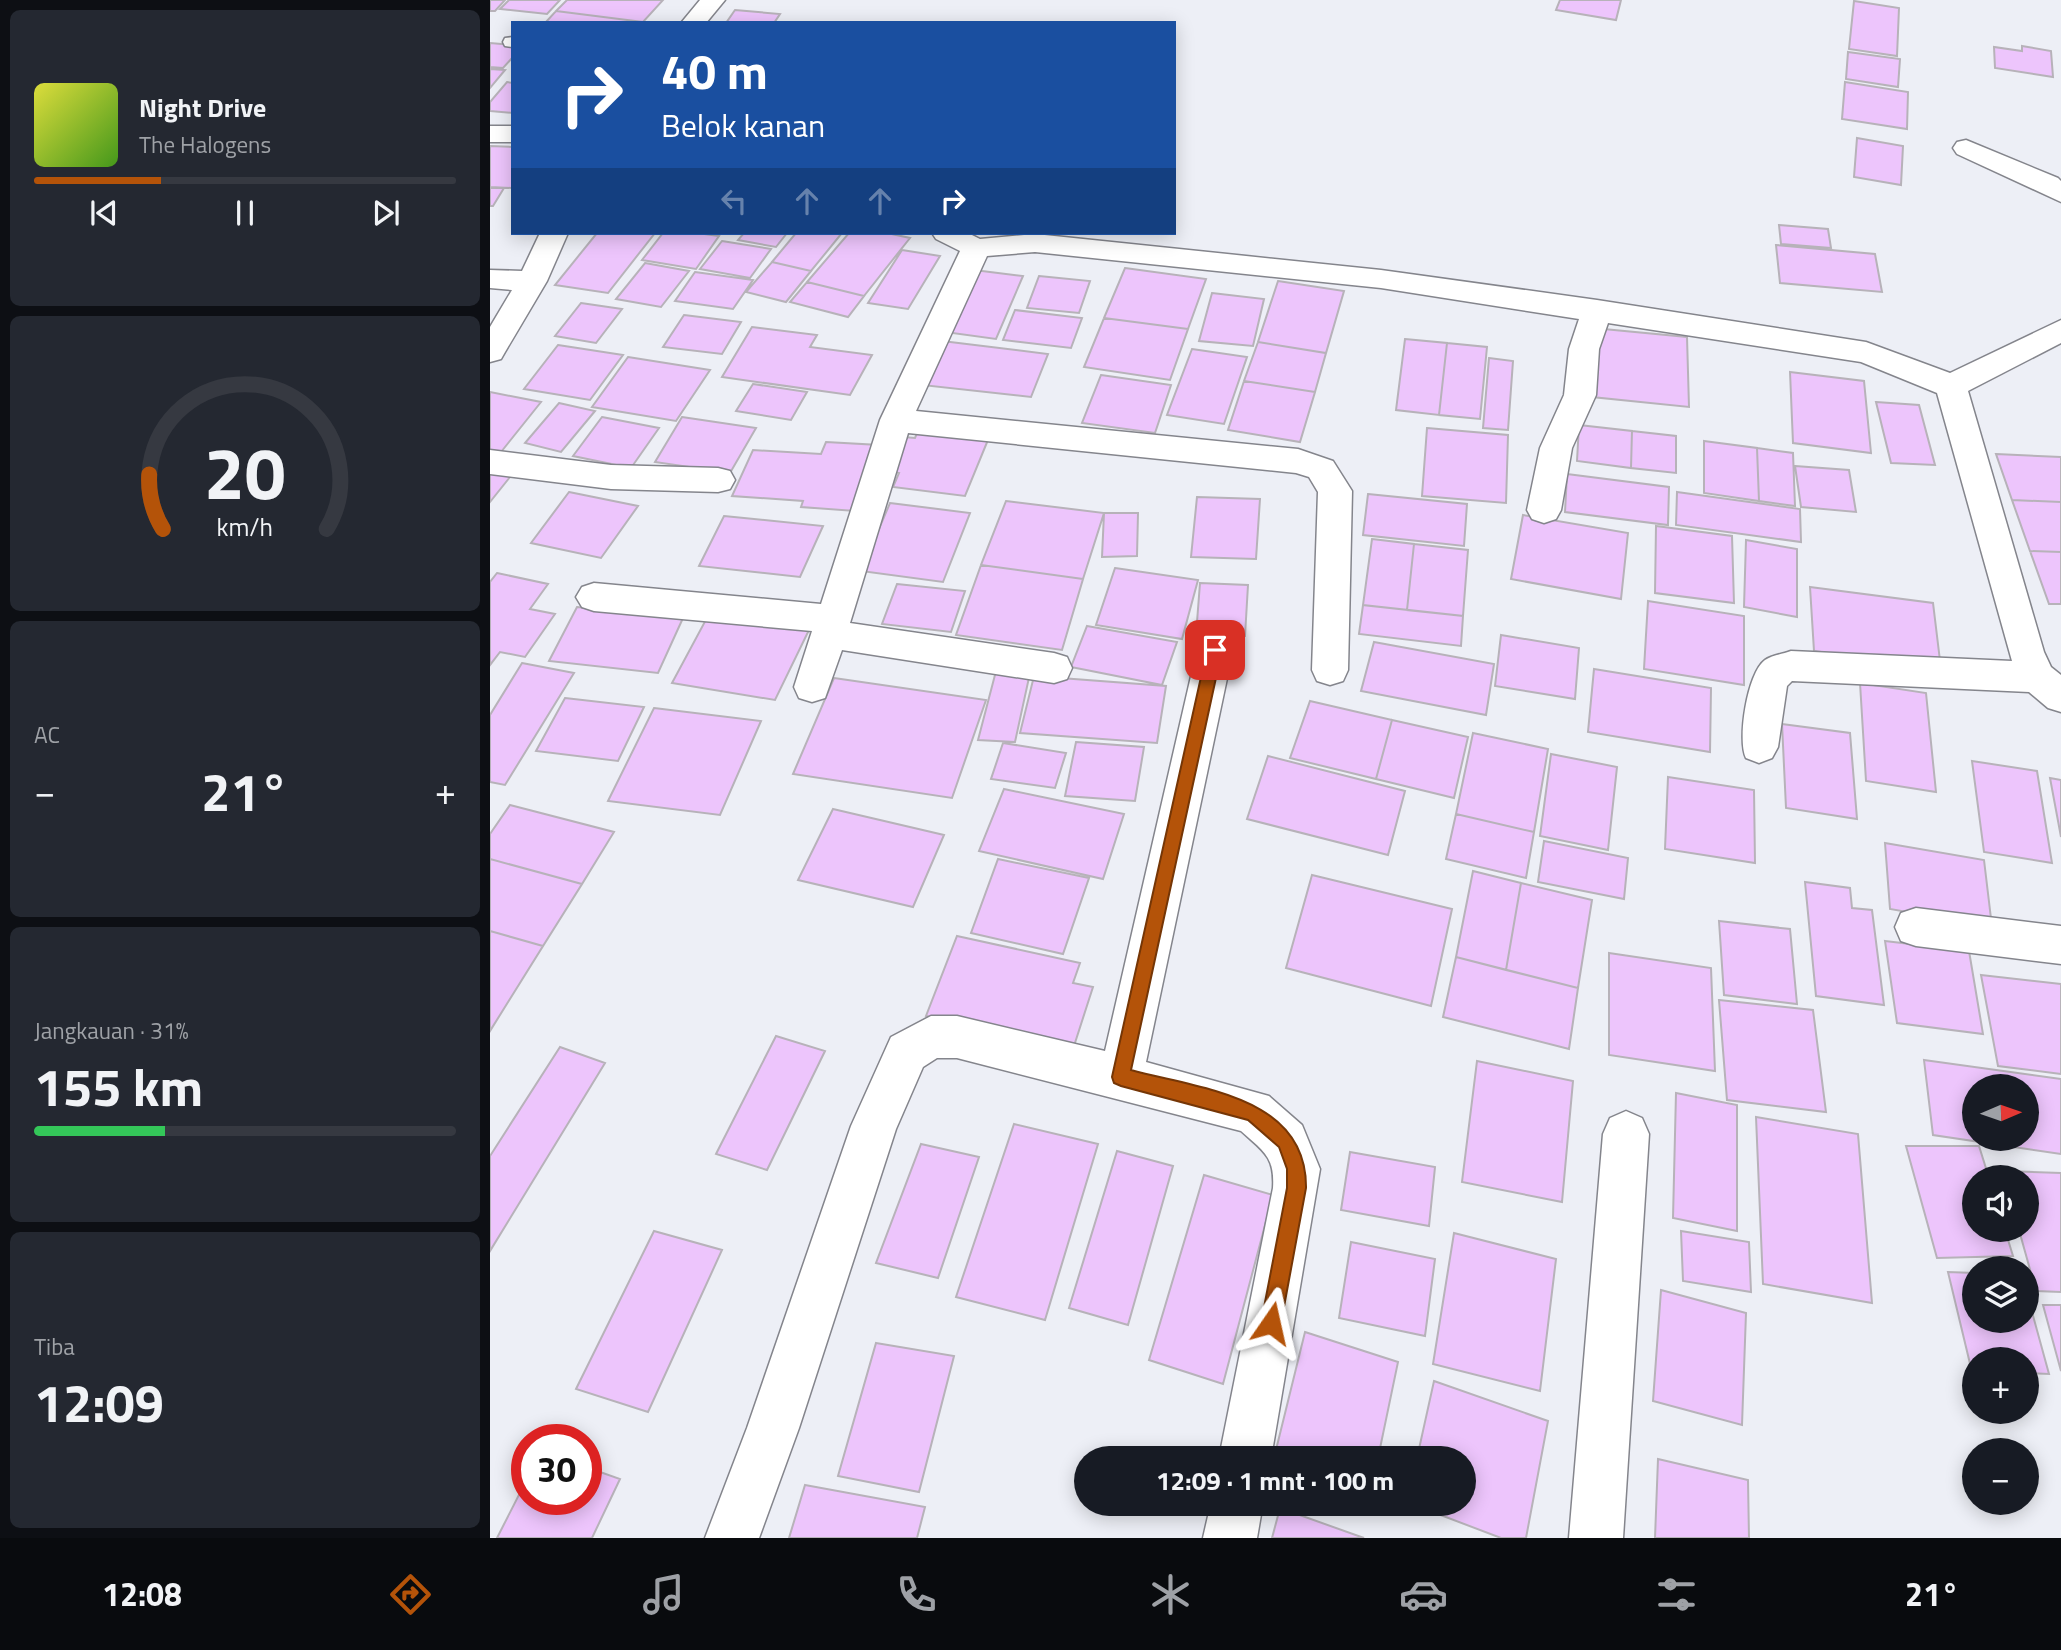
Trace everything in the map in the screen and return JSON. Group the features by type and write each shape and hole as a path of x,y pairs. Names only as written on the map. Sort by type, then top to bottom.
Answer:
{"street":[{"path":"696,21 713,0"},
{"path":"490,134 511,134"},
{"path":"1966,148 2049,184 2061,194"},
{"path":"490,352 532,281 553,235"},
{"path":"951,235 976,248 1035,243 1381,279 1597,310 1866,352 1951,386 2061,330"},
{"path":"812,687 896,420 976,248"},
{"path":"490,279 532,281"},
{"path":"1544,510 1556,448 1580,395 1584,349 1597,310"},
{"path":"1951,386 2026,652 2049,687"},
{"path":"896,420 1298,461 1321,468 1335,491 1330,670"},
{"path":"490,462 611,477 718,480"},
{"path":"594,597 830,626 1054,668"},
{"path":"1121,1077 1215,650"},
{"path":"1759,747 1769,684 1777,671 1791,667 2049,687"},
{"path":"1916,927 2061,945"},
{"path":"732,1538 777,1415 874,1126 907,1052 931,1037 967,1038 1253,1112 1286,1141 1297,1169 1296,1188 1247,1446"},
{"path":"1595,1538 1626,1134"},
{"path":"1230,1538 1234,1516"}],"building":[{"path":"490,0 505,0 495,11 490,11"},
{"path":"509,0 560,0 547,14 500,9"},
{"path":"567,0 663,0 644,21 556,11"},
{"path":"1560,0 1621,0 1616,20 1556,10"},
{"path":"1854,1 1899,8 1897,56 1849,49"},
{"path":"735,10 780,14 775,21 727,21"},
{"path":"556,11 635,21 547,21"},
{"path":"490,43 511,45 511,59 503,68 490,67"},
{"path":"2022,46 2051,51 2053,77 1995,68 1994,47 2022,51"},
{"path":"1848,52 1900,59 1898,87 1846,79"},
{"path":"490,69 505,70 490,88"},
{"path":"507,82 511,83 511,113 490,111 490,102"},
{"path":"1845,82 1908,92 1907,129 1842,119"},
{"path":"1857,138 1903,146 1901,185 1854,177"},
{"path":"490,146 511,147 511,188 490,187"},
{"path":"490,188 504,188 493,206 490,206"},
{"path":"1779,225 1828,229 1831,248 1781,244"},
{"path":"595,235 653,235 608,293 555,285"},
{"path":"661,235 719,236 696,269 642,260"},
{"path":"742,235 785,235 776,247 738,240"},
{"path":"794,235 840,235 811,271 772,262"},
{"path":"847,235 896,235 910,238 864,296 807,282"},
{"path":"722,241 771,249 750,278 700,269"},
{"path":"1776,245 1875,254 1882,292 1780,283"},
{"path":"902,250 940,256 908,309 868,303"},
{"path":"772,262 811,271 786,302 746,292"},
{"path":"645,263 689,271 661,307 616,299"},
{"path":"1125,268 1206,279 1188,329 1104,318"},
{"path":"974,270 1023,276 996,339 945,332"},
{"path":"695,272 753,280 733,309 675,301"},
{"path":"1039,276 1090,281 1079,313 1027,308"},
{"path":"1278,281 1344,291 1326,353 1258,342"},
{"path":"807,282 864,296 848,317 790,302"},
{"path":"1212,293 1264,299 1253,346 1199,341"},
{"path":"581,303 622,309 596,343 555,336"},
{"path":"1015,310 1082,318 1071,348 1003,340"},
{"path":"684,315 741,322 722,354 663,347"},
{"path":"1104,318 1188,329 1170,380 1084,367"},
{"path":"752,327 817,335 810,347 872,355 850,395 722,377"},
{"path":"1593,328 1687,337 1689,407 1592,397"},
{"path":"1405,339 1447,343 1439,415 1396,410"},
{"path":"942,341 1048,354 1031,397 922,385"},
{"path":"1258,342 1326,353 1315,392 1244,381"},
{"path":"1447,343 1487,347 1480,419 1439,415"},
{"path":"558,345 623,355 590,400 524,389"},
{"path":"1192,349 1247,357 1224,424 1167,415"},
{"path":"628,357 710,370 676,421 592,407"},
{"path":"1489,358 1513,361 1508,430 1483,428"},
{"path":"1790,372 1864,381 1871,453 1793,443"},
{"path":"1101,375 1171,385 1155,433 1082,423"},
{"path":"1244,381 1315,392 1300,442 1228,430"},
{"path":"753,384 807,392 791,420 736,411"},
{"path":"490,392 541,402 501,452 490,450"},
{"path":"1876,402 1919,405 1935,465 1891,463"},
{"path":"559,403 595,411 561,452 525,443"},
{"path":"602,417 659,428 631,468 573,456"},
{"path":"682,417 756,428 730,473 655,462"},
{"path":"1579,425 1632,431 1631,468 1577,461"},
{"path":"920,426 990,435 965,496 893,487 899,473 887,471 903,437 915,438"},
{"path":"1427,428 1508,435 1506,503 1422,496"},
{"path":"1632,431 1676,436 1676,473 1631,468"},
{"path":"1704,441 1757,448 1759,501 1704,493"},
{"path":"826,442 879,445 855,511 801,507 803,501 732,496 753,450 821,454"},
{"path":"1757,448 1793,453 1795,506 1759,501"},
{"path":"1996,454 2061,457 2061,502 2012,500"},
{"path":"1795,466 1849,470 1856,512 1801,507"},
{"path":"490,467 514,472 490,502"},
{"path":"1567,474 1669,487 1668,525 1565,512"},
{"path":"569,492 638,506 601,558 531,543"},
{"path":"1677,492 1800,509 1801,542 1676,525"},
{"path":"1368,494 1467,504 1464,546 1363,535"},
{"path":"1197,497 1260,499 1256,559 1191,557"},
{"path":"2012,500 2061,502 2061,552 2030,551"},
{"path":"1006,501 1104,513 1083,579 981,565"},
{"path":"890,503 970,513 943,582 861,571"},
{"path":"1104,513 1138,513 1137,556 1102,557"},
{"path":"1523,515 1628,533 1621,599 1511,579"},
{"path":"724,516 823,526 800,577 699,566"},
{"path":"1656,526 1732,536 1734,603 1655,593"},
{"path":"1372,539 1414,544 1407,610 1363,605"},
{"path":"1746,540 1797,549 1797,617 1744,607"},
{"path":"1414,544 1468,550 1463,616 1407,610"},
{"path":"2030,551 2061,552 2061,604 2049,604"},
{"path":"981,565 1083,579 1062,650 956,635"},
{"path":"1115,568 1198,580 1182,639 1096,625"},
{"path":"497,573 548,584 530,609 555,614 525,657 500,652 490,665 490,582"},
{"path":"1200,583 1248,585 1245,636 1196,635"},
{"path":"897,584 965,591 951,632 882,624"},
{"path":"1810,587 1933,603 1941,669 1814,651"},
{"path":"1648,601 1744,616 1744,685 1644,669"},
{"path":"1363,605 1463,616 1461,646 1359,634"},
{"path":"577,607 683,618 658,673 549,661"},
{"path":"709,614 809,630 775,700 672,683"},
{"path":"1087,626 1177,642 1162,685 1071,667"},
{"path":"1501,635 1579,648 1575,699 1495,686"},
{"path":"1374,642 1494,664 1486,715 1361,691"},
{"path":"522,663 574,673 505,785 490,782 490,715"},
{"path":"1594,669 1711,688 1710,752 1588,732"},
{"path":"996,671 1030,673 1015,742 978,740"},
{"path":"1034,676 1166,686 1157,743 1020,733"},
{"path":"834,678 986,700 952,798 793,774"},
{"path":"1860,683 1926,693 1936,792 1866,781"},
{"path":"565,698 644,707 618,761 536,751"},
{"path":"1310,701 1392,720 1376,779 1290,758"},
{"path":"654,708 761,721 720,815 608,801"},
{"path":"1392,720 1468,737 1454,798 1376,779"},
{"path":"1782,724 1850,733 1857,819 1786,808"},
{"path":"1473,733 1548,749 1534,832 1456,814"},
{"path":"1076,742 1144,747 1135,801 1065,796"},
{"path":"1003,743 1066,753 1055,788 991,779"},
{"path":"1551,754 1617,767 1608,850 1540,836"},
{"path":"1268,756 1405,791 1388,855 1247,819"},
{"path":"1972,761 2037,771 2052,863 1984,852"},
{"path":"1668,777 1754,790 1755,863 1665,849"},
{"path":"2050,778 2061,780 2061,837"},
{"path":"1004,789 1124,814 1103,879 979,851"},
{"path":"510,805 614,832 582,884 490,859 490,834"},
{"path":"833,809 944,835 913,907 798,880"},
{"path":"1456,814 1534,832 1526,878 1446,859"},
{"path":"1544,841 1628,858 1624,899 1538,882"},
{"path":"1885,843 1984,860 1992,927 1890,909"},
{"path":"490,859 582,884 543,946 490,931"},
{"path":"998,859 1089,878 1063,954 971,933"},
{"path":"1473,871 1521,883 1506,970 1456,957"},
{"path":"1312,875 1452,909 1431,1006 1286,968"},
{"path":"1805,882 1850,888 1852,908 1872,910 1884,1005 1816,996"},
{"path":"1521,883 1592,900 1578,988 1506,970"},
{"path":"1719,921 1790,929 1797,1004 1724,995"},
{"path":"490,931 543,946 490,1031"},
{"path":"957,936 1080,963 1073,983 1093,987 1073,1049 926,1016"},
{"path":"1885,941 1969,951 1983,1034 1897,1023"},
{"path":"1609,953 1711,968 1715,1071 1609,1055"},
{"path":"1456,957 1578,988 1569,1049 1443,1017"},
{"path":"1981,975 2061,984 2061,1074 1998,1066"},
{"path":"1719,1000 1813,1010 1826,1112 1727,1100"},
{"path":"776,1036 825,1051 767,1170 716,1154"},
{"path":"560,1047 605,1063 490,1251 490,1156"},
{"path":"1924,1060 2025,1074 1962,1074 1962,1139 1933,1135"},
{"path":"1477,1061 1573,1081 1562,1202 1462,1182"},
{"path":"2039,1076 2061,1079 2061,1154 2039,1151"},
{"path":"1676,1093 1737,1105 1737,1231 1673,1218"},
{"path":"1756,1117 1858,1134 1872,1303 1763,1284"},
{"path":"1014,1124 1098,1144 1045,1320 956,1297"},
{"path":"921,1144 979,1157 938,1278 876,1263"},
{"path":"1906,1146 1962,1146 1962,1152 1981,1152 1985,1165 1962,1165 1962,1242 2009,1242 2013,1256 1937,1258"},
{"path":"1117,1151 1173,1166 1128,1325 1069,1308"},
{"path":"1350,1152 1435,1167 1429,1226 1341,1210"},
{"path":"2039,1172 2061,1173 2061,1292 2039,1291 2039,1256 2026,1256 2022,1242 2039,1242"},
{"path":"1204,1175 1273,1195 1223,1384 1149,1360"},
{"path":"654,1231 722,1250 648,1412 576,1389"},
{"path":"1681,1231 1749,1242 1751,1292 1683,1281"},
{"path":"1454,1233 1556,1259 1540,1391 1433,1364"},
{"path":"1351,1242 1435,1259 1425,1336 1339,1318"},
{"path":"1948,1272 1962,1273 1962,1330"},
{"path":"1661,1290 1746,1313 1742,1425 1653,1401"},
{"path":"2043,1305 2061,1305 2061,1371"},
{"path":"1305,1332 1398,1362 1380,1446 1277,1446"},
{"path":"1963,1333 2038,1333 2049,1374 2039,1374 2039,1347 1966,1347"},
{"path":"876,1343 954,1356 919,1492 838,1476"},
{"path":"1434,1381 1548,1421 1526,1538 1501,1538 1443,1516 1476,1516 1476,1446 1420,1446"},
{"path":"1658,1459 1748,1480 1749,1538 1655,1538"},
{"path":"602,1473 620,1479 592,1538 497,1538 511,1510 511,1515 602,1515"},
{"path":"805,1485 925,1507 917,1538 789,1538"},
{"path":"1278,1516 1302,1516 1364,1538 1272,1538"}],"route":[{"path":"1215,650 1121,1077 1253,1112 1286,1141 1297,1169 1296,1188 1271,1323"}]}
